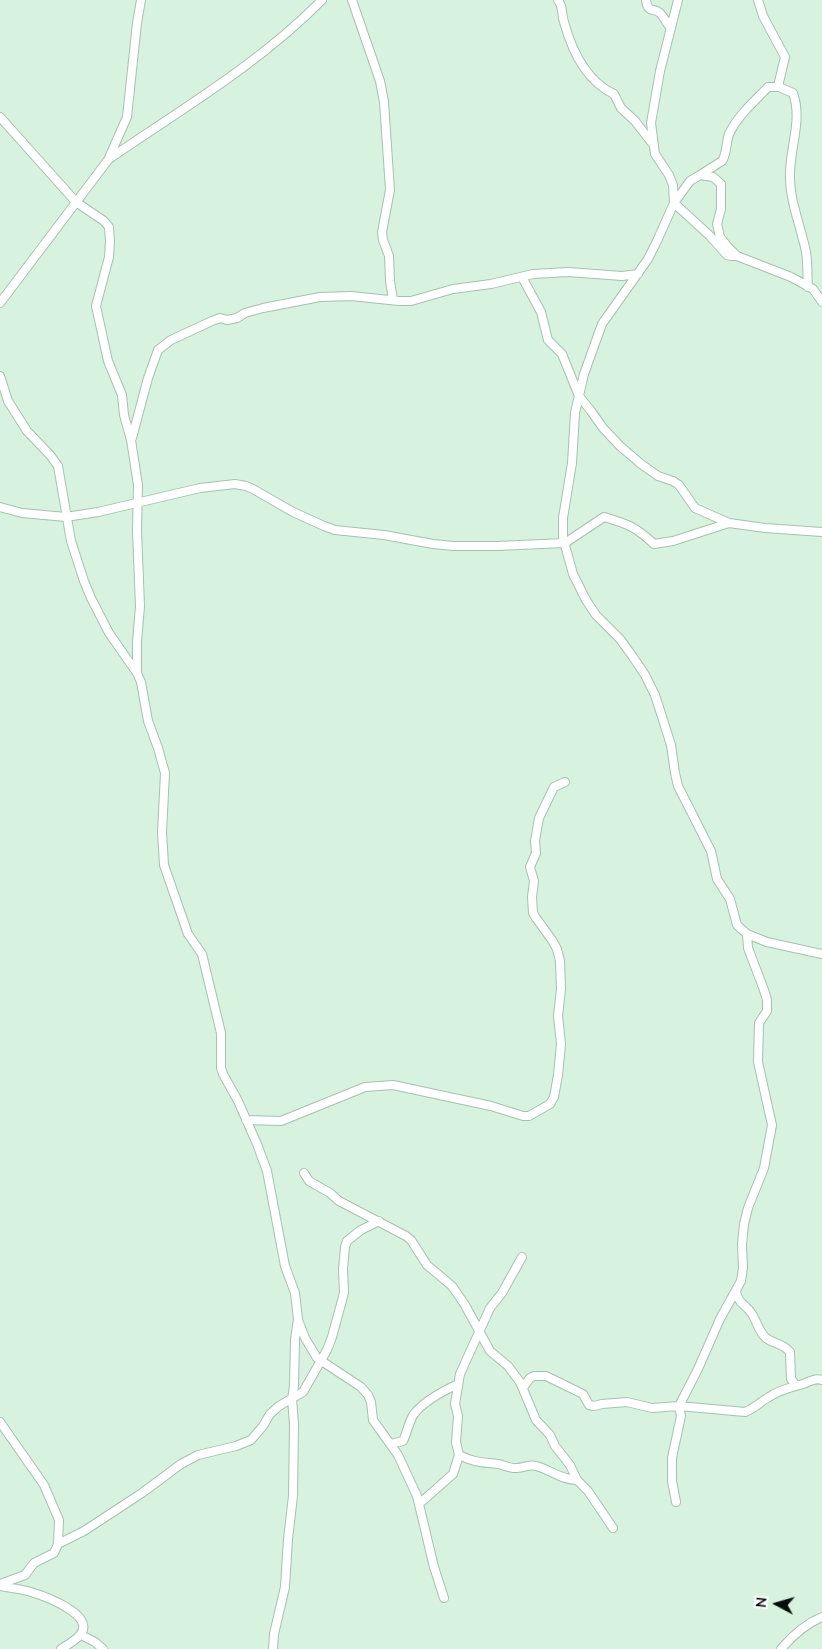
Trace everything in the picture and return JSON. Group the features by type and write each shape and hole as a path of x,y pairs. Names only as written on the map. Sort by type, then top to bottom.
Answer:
{"street":[{"path":"0,303 108,160 127,117 141,0"},
{"path":"108,160 257,57 301,21 322,0"},
{"path":"352,0 380,81 384,102 390,190 382,232 389,256 393,300"},
{"path":"558,0 563,9 562,16 566,28 580,62 599,86 614,94 621,108 635,120 652,143"},
{"path":"646,0 647,7 650,10 659,12 670,28"},
{"path":"678,0 660,71 651,123 652,143 655,154 674,185 674,203 727,254 738,256 791,277 813,290 822,302"},
{"path":"758,0 763,16 785,57 779,82 780,87"},
{"path":"808,286 806,253 792,198 790,177 790,157 796,127 796,102 793,93 780,87 768,88 745,110 734,124 728,136 725,158 690,181 674,203 653,250 599,331 578,396 572,463 562,532 573,574 586,600 596,616 616,635 633,657 655,695 671,745 678,786 712,851 717,879 730,900 737,925 747,934 767,942 822,954"},
{"path":"0,117 76,202 104,221 109,227 109,257 96,306 108,361 122,395 124,415 131,440 138,485 140,606 137,672"},
{"path":"700,175 713,177 722,184 722,201 717,224 718,232 720,237 738,256"},
{"path":"131,440 148,378 158,350 171,340 212,320 237,318 245,313 263,308 320,297 352,296 411,301 453,288 483,286 522,277 568,272 622,276 638,274"},
{"path":"522,277 541,312 548,340 562,354 578,396 587,404 609,436 631,456 658,476 673,481 678,485 695,508 729,523 765,528 822,532"},
{"path":"0,376 8,401 27,431 58,466 71,541 91,598 110,633 137,672 141,682 148,721 165,773 162,832 164,865 188,934 202,954 221,1033 221,1068 223,1074 238,1101 267,1170 285,1266 295,1293 298,1319 311,1350 320,1360 365,1391 371,1402 374,1420 404,1465 419,1504 434,1567 444,1598"},
{"path":"0,507 22,513 66,517 200,488 235,484 246,486 314,523 335,530 384,535 453,546 565,543 604,518 626,523 640,531 654,544 673,541 729,523"},
{"path":"246,1120 281,1121 344,1095 372,1086 401,1086 415,1091 491,1106 523,1116 529,1116 550,1104 554,1097 561,1044 558,1016 561,968 557,949 533,913 534,881 530,867 536,853 535,841 539,818 554,787 565,782"},
{"path":"676,1502 672,1481 672,1458 680,1424 679,1406 720,1319 741,1281 744,1224 748,1208 764,1168 772,1124 758,1062 759,1023 767,1011 767,1000 748,948 747,934"},
{"path":"304,1173 309,1181 330,1193 339,1201 378,1221 389,1229 402,1233 411,1240 427,1265 452,1286 465,1305 478,1332 492,1354 508,1366 523,1388 536,1420 550,1435 570,1465 577,1480 597,1504 613,1528"},
{"path":"58,1544 84,1531 142,1493 181,1464 198,1455 236,1446 251,1440 264,1426 270,1414 279,1406 303,1392 332,1337 344,1293 343,1269 347,1241 378,1221"},
{"path":"419,1504 453,1474 460,1455 456,1442 458,1416 454,1404 460,1374 490,1308 502,1294 522,1257"},
{"path":"736,1292 738,1299 752,1314 765,1337 772,1342 781,1344 790,1352 791,1379 796,1385"},
{"path":"273,1649 274,1634 286,1587 288,1539 293,1496 294,1424 292,1399 298,1319"},
{"path":"523,1388 530,1378 546,1376 582,1394 586,1402 594,1406 623,1402 652,1408 679,1406 745,1412 754,1409 767,1398 788,1387 816,1379 822,1380"},
{"path":"391,1444 403,1441 413,1415 423,1406 443,1391 458,1384"},
{"path":"0,1422 44,1485 59,1520 58,1544 54,1552 49,1557 34,1563 25,1575 0,1585"},
{"path":"460,1455 473,1462 515,1469 535,1466 554,1471 557,1475 569,1480 577,1480"},
{"path":"0,1585 30,1592 70,1609 76,1614 83,1628 81,1635 61,1649"},
{"path":"781,1649 799,1630 822,1617"},
{"path":"81,1635 103,1649"}]}
